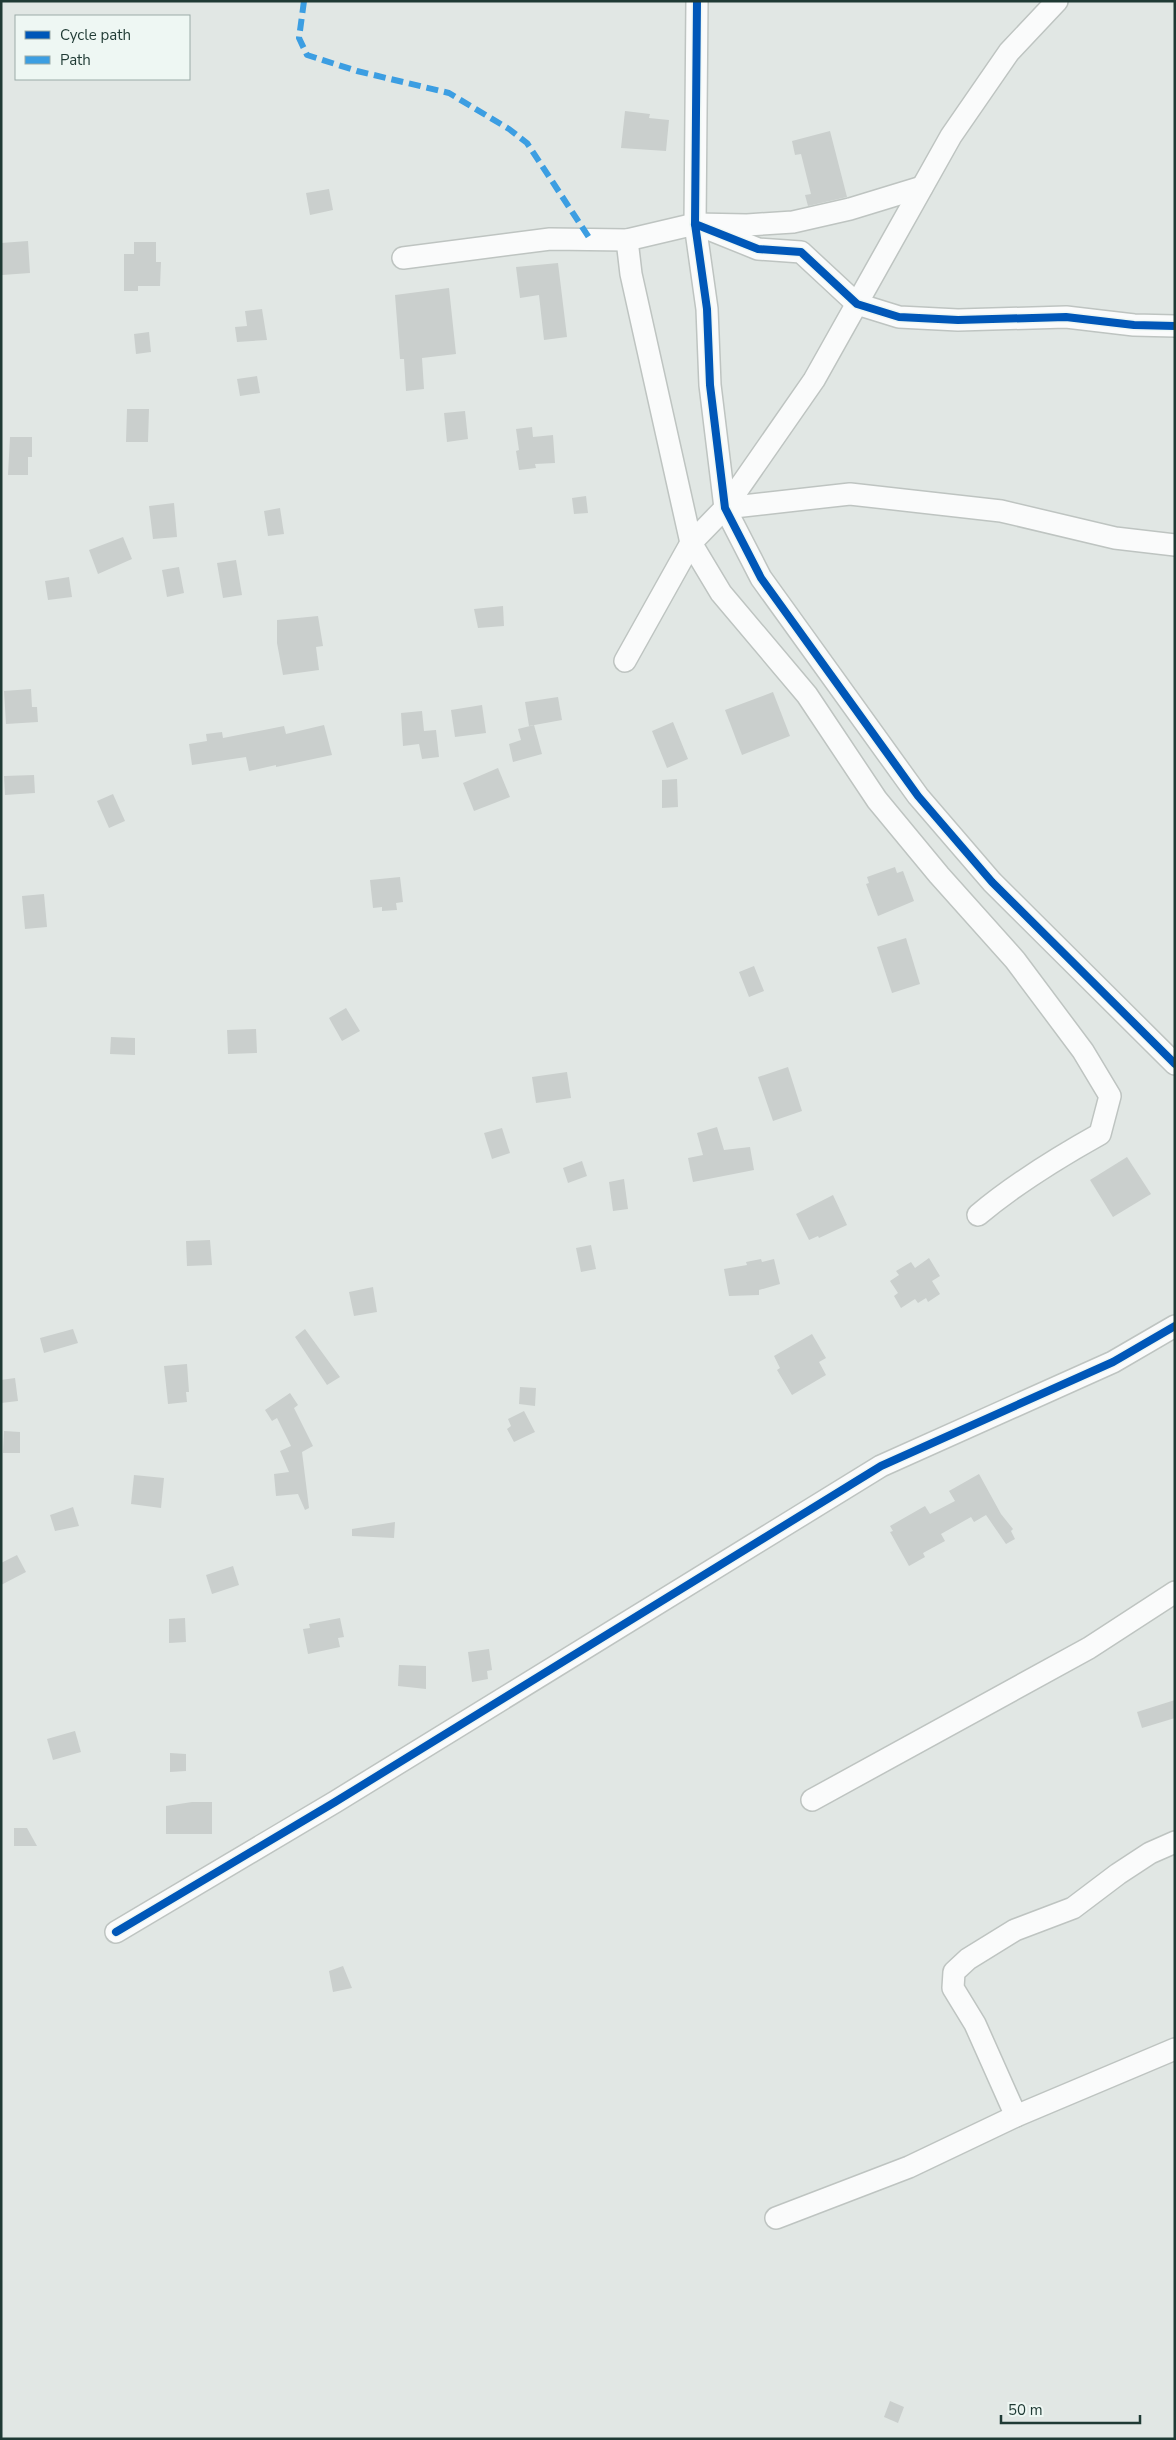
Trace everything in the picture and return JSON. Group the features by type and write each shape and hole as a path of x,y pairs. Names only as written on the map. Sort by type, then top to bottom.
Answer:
{"street":[{"path":"697,1 694,224 707,309 710,385 725,508 761,578 918,796 992,882 1175,1064"},
{"path":"625,661 691,544 725,508 814,380 951,136 1009,52 1057,1"},
{"path":"403,258 550,239 627,240 694,224 747,225 794,222 850,209 922,187"},
{"path":"694,224 758,249 801,252 857,304 899,317 958,320 1066,317 1134,325 1175,326"},
{"path":"627,240 635,292 691,544 721,593 806,695 877,800 939,876 1015,960 1083,1051 1110,1096 1100,1134 1055,1159 1002,1194 978,1215"},
{"path":"725,508 850,494 1000,511 1115,538 1175,545"},
{"path":"116,1932 335,1802 881,1466 1114,1362 1175,1326"},
{"path":"812,1800 1088,1648 1175,1592"},
{"path":"1016,2116 975,2024 953,1988 954,1972 968,1959 1015,1930 1072,1908 1142,1858 1175,1842"},
{"path":"776,2218 909,2166 1016,2116 1175,2049"}],"building":[{"path":"625,111 650,114 649,118 669,120 666,151 621,148"},
{"path":"830,131 847,197 808,206 805,195 811,194 801,154 795,155 792,141"},
{"path":"329,189 333,210 310,215 306,193"},
{"path":"28,241 30,273 2,275 1,243"},
{"path":"134,242 156,242 156,262 161,262 160,286 138,286 138,291 124,291 124,254 134,254"},
{"path":"558,263 567,337 544,340 539,295 520,298 516,267"},
{"path":"449,288 456,354 422,358 424,389 406,391 404,359 400,359 395,295"},
{"path":"262,309 267,340 237,342 235,327 247,326 245,311"},
{"path":"149,332 151,352 136,354 134,334"},
{"path":"257,376 260,393 240,396 237,379"},
{"path":"127,409 149,409 148,442 126,442"},
{"path":"465,411 468,439 447,442 444,413"},
{"path":"532,427 533,437 553,435 555,463 535,464 536,468 519,470 516,451 519,450 516,429"},
{"path":"10,437 32,437 32,457 28,457 28,475 8,475"},
{"path":"586,496 588,513 574,514 572,498"},
{"path":"174,503 177,537 153,539 149,506"},
{"path":"280,508 284,534 268,536 264,511"},
{"path":"123,537 132,559 98,574 89,550"},
{"path":"236,560 242,595 223,598 217,563"},
{"path":"179,567 184,593 167,597 162,570"},
{"path":"69,577 72,597 48,600 45,581"},
{"path":"503,606 504,626 478,628 474,609"},
{"path":"318,616 323,646 316,647 319,670 283,675 277,643 277,620"},
{"path":"31,689 32,707 37,707 38,722 6,724 4,691"},
{"path":"773,692 790,736 742,755 725,710"},
{"path":"558,697 562,720 529,726 525,702"},
{"path":"482,705 486,733 455,737 451,710"},
{"path":"422,711 424,731 436,730 439,757 422,759 419,744 403,746 401,713"},
{"path":"673,722 688,759 667,768 652,731"},
{"path":"324,725 332,755 249,771 246,757 192,765 189,744 207,741 206,734 222,732 223,738 284,726 286,734"},
{"path":"534,725 542,754 513,762 509,744 521,740 518,729"},
{"path":"498,768 510,797 474,811 463,783"},
{"path":"34,775 35,793 5,795 4,776"},
{"path":"677,779 678,807 662,808 662,780"},
{"path":"113,794 125,821 109,828 97,801"},
{"path":"895,867 897,873 903,871 914,901 878,916 866,884 869,883 867,877"},
{"path":"400,877 403,902 396,903 397,910 382,911 382,907 373,908 370,880"},
{"path":"44,894 47,927 25,929 22,896"},
{"path":"906,938 920,984 892,993 877,947"},
{"path":"754,966 764,991 749,997 739,972"},
{"path":"346,1008 360,1031 342,1041 329,1018"},
{"path":"256,1029 257,1053 228,1054 227,1030"},
{"path":"111,1037 135,1038 135,1055 110,1054"},
{"path":"788,1067 802,1111 773,1121 758,1077"},
{"path":"567,1072 571,1098 536,1103 532,1077"},
{"path":"717,1127 724,1150 750,1147 754,1170 693,1182 688,1158 703,1155 697,1133"},
{"path":"502,1128 510,1153 492,1159 484,1133"},
{"path":"1127,1157 1151,1194 1113,1217 1090,1180"},
{"path":"582,1161 587,1176 568,1183 563,1168"},
{"path":"624,1179 628,1209 613,1211 609,1182"},
{"path":"833,1195 847,1225 819,1238 818,1236 809,1240 796,1214"},
{"path":"210,1240 212,1265 187,1266 186,1241"},
{"path":"591,1245 596,1269 581,1272 576,1248"},
{"path":"929,1258 940,1276 932,1281 940,1294 928,1302 926,1298 918,1303 915,1299 901,1308 894,1296 898,1293 890,1281 899,1275 896,1271 911,1262 915,1268"},
{"path":"761,1259 762,1262 774,1259 780,1284 759,1290 759,1295 729,1296 724,1269 747,1265 746,1262"},
{"path":"373,1287 377,1312 354,1316 349,1292"},
{"path":"73,1329 78,1343 44,1353 40,1338"},
{"path":"305,1329 340,1377 327,1385 295,1337"},
{"path":"812,1334 826,1358 819,1362 826,1375 792,1395 777,1370 780,1368 774,1356"},
{"path":"187,1364 189,1392 186,1392 187,1402 168,1404 164,1366"},
{"path":"15,1378 18,1401 1,1403 1,1380"},
{"path":"520,1387 536,1388 535,1406 519,1404"},
{"path":"290,1393 298,1405 294,1408 313,1446 302,1452 309,1508 305,1510 298,1494 276,1496 274,1474 289,1472 280,1451 291,1446 277,1418 272,1421 265,1410"},
{"path":"524,1411 535,1432 514,1442 507,1429 511,1426 508,1419"},
{"path":"4,1431 20,1432 20,1453 3,1453"},
{"path":"979,1474 1001,1514 1013,1529 1011,1531 1015,1539 1006,1544 986,1515 974,1522 971,1517 941,1534 945,1541 923,1553 925,1557 909,1566 890,1532 893,1531 890,1526 925,1506 930,1514 955,1501 949,1491"},
{"path":"134,1475 164,1478 161,1508 131,1504"},
{"path":"73,1507 79,1526 55,1531 50,1515"},
{"path":"395,1522 394,1538 352,1536 352,1529"},
{"path":"17,1555 26,1572 1,1585 1,1563"},
{"path":"233,1566 239,1585 212,1594 206,1575"},
{"path":"185,1618 186,1642 169,1643 169,1619"},
{"path":"340,1618 344,1637 338,1638 340,1647 308,1654 303,1629 310,1628 309,1624"},
{"path":"489,1649 492,1670 487,1671 488,1679 472,1682 468,1652"},
{"path":"399,1665 426,1666 426,1689 398,1686"},
{"path":"1175,1700 1175,1718 1142,1728 1137,1712"},
{"path":"75,1731 81,1752 53,1760 47,1739"},
{"path":"170,1753 186,1754 186,1771 170,1772"},
{"path":"192,1802 212,1802 212,1834 166,1834 166,1806"},
{"path":"14,1828 27,1828 37,1846 14,1846"},
{"path":"343,1966 352,1988 333,1992 329,1971"},
{"path":"890,2401 904,2407 898,2423 884,2417"}],"marked path":[{"path":"304,1 299,38 307,55 357,71 449,93 509,129 527,143 590,239"}],"cycle path":[{"path":"697,1 695,224 707,309 710,385 725,508 761,578 918,796 992,882 1175,1064"},
{"path":"695,224 758,249 801,252 857,304 899,317 958,320 1066,317 1134,325 1175,326"},
{"path":"116,1932 335,1802 881,1466 1113,1362 1175,1326"}]}
